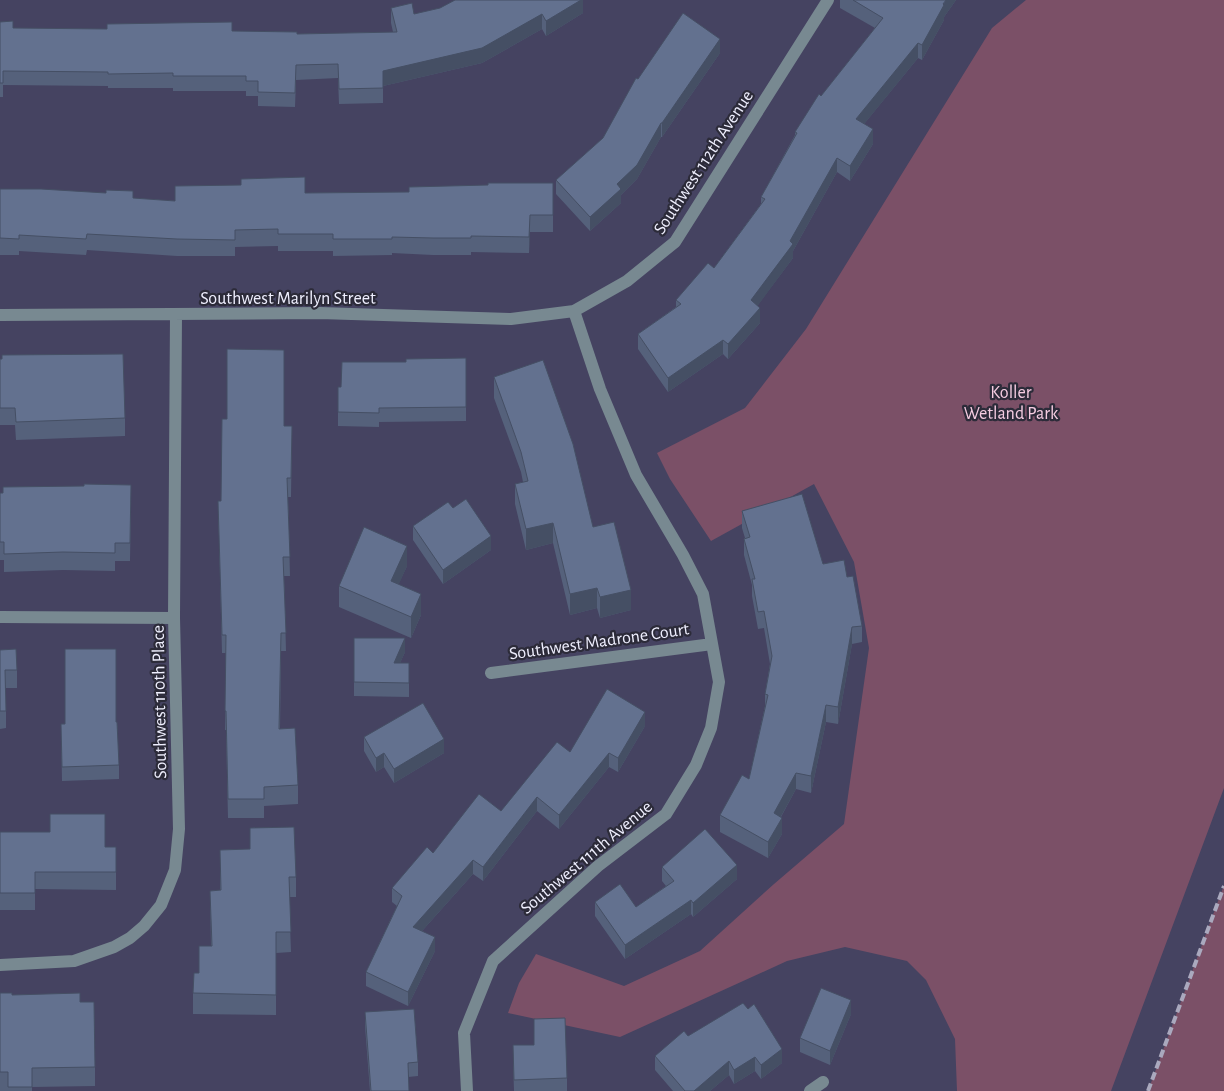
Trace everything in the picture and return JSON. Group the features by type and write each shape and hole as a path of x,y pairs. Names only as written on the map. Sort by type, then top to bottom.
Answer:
{"street":[{"name":"Southwest 112th Avenue","path":"574,311 627,281 675,242 828,0"},
{"name":"Southwest Marilyn Street","path":"0,315 320,314 511,319 574,311"},
{"name":"Southwest 111th Avenue","path":"467,1091 464,1033 493,961 598,866 666,814 696,765 711,728 719,682 703,594 684,555 636,475 600,389 574,311"},
{"name":"Southwest 110th Place","path":"0,965 74,961 114,947 130,938 144,926 161,905 175,870 179,829 174,618 176,315"},
{"path":"0,617 174,618"},
{"name":"Southwest Madrone Court","path":"491,673 712,644"},
{"path":"810,1091 823,1082"}],"green space":[{"name":"Koller Wetland Park","path":"1026,0 1224,0 1224,788 1111,1091 957,1091 955,1039 926,980 907,961 845,947 787,961 620,1037 508,1013 519,983 536,954 624,986 700,951 844,824 869,648 854,562 814,484 711,541 670,479 657,453 745,408 806,329 992,28"},
{"path":"1224,885 1224,1091 1148,1091"}],"building":[{"path":"455,0 581,0 546,21 542,14 482,48 383,71 383,88 339,89 338,64 296,65 295,93 258,92 258,81 246,81 246,76 173,76 173,73 108,74 108,72 3,71 3,83 0,83 0,22 13,21 13,28 107,29 107,24 232,22 232,31 297,32 297,34 397,32 391,8 412,3 414,14 440,8"},
{"path":"853,0 946,0 922,45 918,43 856,119 873,129 850,166 837,158 790,241 793,244 751,300 760,308 728,344 723,340 668,378 638,334 681,304 676,300 708,263 714,268 765,199 761,197 797,133 795,132 819,94 821,96 883,18"},
{"path":"683,13 720,39 661,123 637,165 617,184 621,189 590,217 556,180 603,138 636,78 638,79"},
{"path":"305,177 305,193 409,192 409,187 488,185 488,183 553,183 553,215 530,215 529,237 471,236 471,238 392,237 392,239 333,239 333,234 278,234 278,229 235,230 235,240 87,234 86,239 19,235 19,239 0,238 0,189 41,189 106,193 106,190 133,191 133,198 175,201 175,186 241,185 241,179"},
{"path":"227,349 284,350 284,426 292,426 291,478 287,478 290,557 283,557 286,633 281,633 279,729 295,728 298,785 264,787 264,799 228,799 225,711 226,635 222,635 218,501 221,501 222,419 227,419"},
{"path":"123,354 125,418 16,422 15,408 0,408 0,359 2,359 2,355"},
{"path":"466,358 466,407 379,408 379,413 338,412 338,387 341,387 342,362 406,362 406,359"},
{"path":"543,360 573,444 593,527 614,522 631,590 600,597 597,588 570,594 553,523 526,529 515,484 528,481 521,452 494,377"},
{"path":"84,484 131,485 130,543 115,543 115,553 4,554 4,542 0,542 0,493 3,493 3,487 84,486"},
{"path":"802,494 823,564 844,560 847,577 853,576 862,626 852,627 838,707 826,705 811,776 796,773 774,813 782,818 768,842 720,815 742,775 749,779 768,695 765,694 772,656 764,611 758,612 752,579 755,579 744,539 750,537 742,511"},
{"path":"466,499 491,536 443,570 413,526 448,502 453,508"},
{"path":"364,527 407,546 391,581 421,594 411,617 339,586"},
{"path":"354,638 405,638 394,663 409,663 409,683 354,682"},
{"path":"16,649 17,670 5,670 6,711 0,711 0,650"},
{"path":"65,649 116,649 116,722 119,765 62,767 61,724 65,724"},
{"path":"607,689 645,712 618,758 609,753 559,815 537,797 483,867 473,860 413,927 435,937 408,992 366,972 402,896 392,888 427,847 433,853 479,794 501,811 557,742 570,752"},
{"path":"423,703 444,739 394,769 384,753 376,758 364,737"},
{"path":"50,814 105,814 105,847 116,847 116,872 35,872 35,893 0,893 0,832 50,832"},
{"path":"294,827 296,877 289,877 291,932 276,932 276,995 193,993 194,973 199,973 199,946 212,946 210,891 221,890 220,850 250,849 250,828"},
{"path":"705,829 737,865 693,903 691,900 625,945 595,902 620,884 636,907 674,881 662,867"},
{"path":"821,988 851,1000 830,1051 800,1038"},
{"path":"0,993 12,993 12,995 80,993 80,1002 94,1002 95,1067 32,1068 32,1087 8,1087 8,1072 0,1072"},
{"path":"743,1003 748,1009 754,1004 782,1049 761,1065 755,1057 734,1070 729,1061 694,1091 685,1091 655,1056 684,1031 688,1036"},
{"path":"414,1009 418,1062 408,1063 409,1091 371,1091 365,1012"},
{"path":"565,1018 567,1078 514,1080 513,1045 534,1045 534,1019"}],"railway":[{"path":"1148,1091 1224,886"}]}
